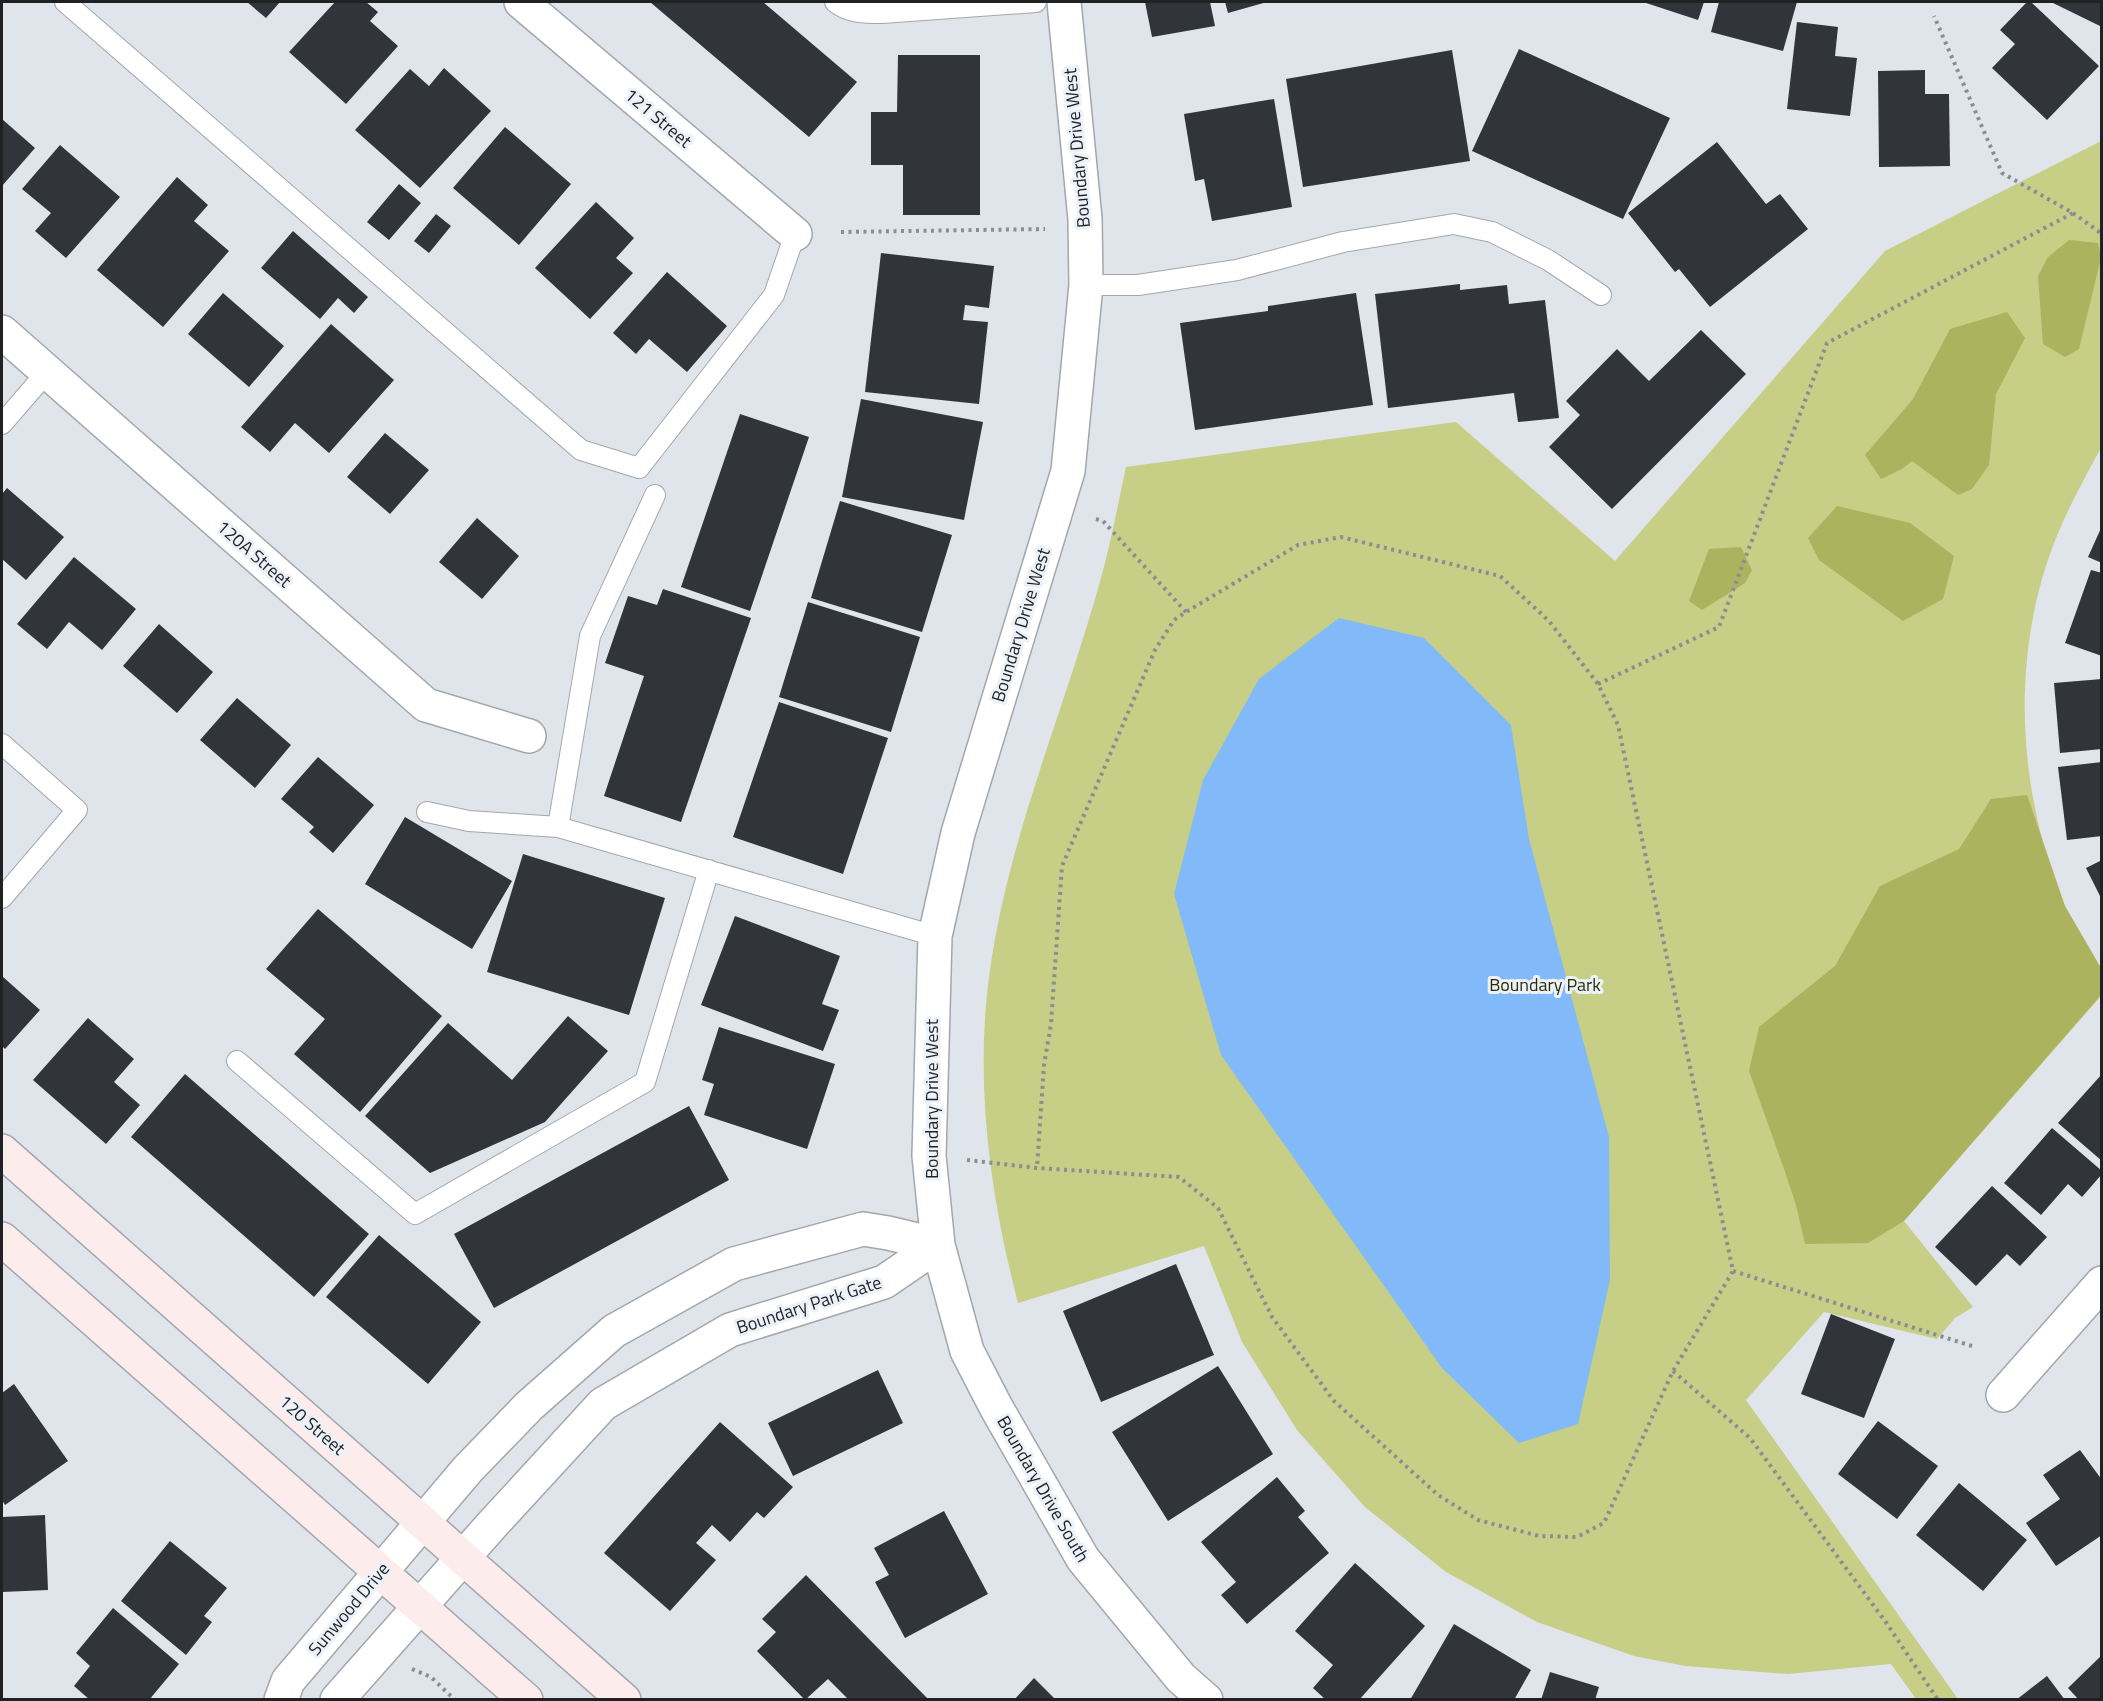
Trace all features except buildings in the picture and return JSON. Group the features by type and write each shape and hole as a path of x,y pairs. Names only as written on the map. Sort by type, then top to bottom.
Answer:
{"main road":[{"name":"120 Street","path":"2,1151 624,1700"},
{"path":"2,1239 526,1700"}],"street":[{"name":"121 Street","path":"521,2 795,234"},
{"name":"Boundary Drive West","path":"938,1245 928,1156 935,936 958,833 1068,471 1086,285 1085,219 1064,2"},
{"name":"120A Street","path":"2,332 426,705 529,736"},
{"path":"423,1522 468,1469 529,1406 614,1331 734,1263 863,1229 938,1245"},
{"name":"Boundary Park Gate","path":"463,1557 603,1404 730,1330 884,1282 938,1245"},
{"name":"Boundary Drive South","path":"938,1245 967,1351 996,1407 1083,1559 1181,1678 1206,1700"},
{"path":"2003,1395 2102,1283"},
{"name":"Sunwood Drive","path":"281,1700 288,1681 423,1522"},
{"path":"337,1700 463,1557"}],"lane":[{"path":"65,2 581,450 639,468 774,295 795,234"},
{"path":"835,2 839,6 860,12 882,13 1036,2"},
{"path":"1086,285 1138,285 1237,270 1343,242 1454,224 1492,232 1548,260 1601,295"},
{"path":"2,424 47,372"},
{"path":"558,827 590,636 655,495"},
{"path":"2,744 76,810 2,898"},
{"path":"427,812 469,821 558,827 935,936"},
{"path":"237,1061 415,1214 645,1082 709,870"}],"path":[{"path":"1934,16 2002,173 2073,213 2102,234"},
{"path":"1598,684 1719,627 1827,343 2073,213"},
{"path":"841,232 1045,229"},
{"path":"1096,519 1103,521 1186,612"},
{"path":"967,1161 1037,1168 1179,1177 1218,1208 1272,1317 1334,1401 1438,1495 1478,1521 1539,1536 1577,1537 1604,1523 1673,1371 1733,1271 1618,725 1598,684 1549,621 1500,576 1341,537 1298,545 1174,620 1155,651 1062,866 1051,1024 1044,1065 1037,1168"},
{"path":"1733,1271 1972,1346"},
{"path":"1673,1371 1749,1438 1885,1621 1938,1700"},
{"path":"405,1668 420,1671 431,1677 455,1700"}],"green space":[{"name":"Boundary Park","path":"2101,141 2101,448 2061,526 2042,578 2027,662 2025,704 2026,747 2040,831 2062,899 2100,969 2101,996 1904,1221 1973,1307 1955,1318 1937,1339 1824,1312 1746,1400 1958,1699 1916,1699 1891,1664 1788,1674 1685,1666 1634,1656 1537,1622 1446,1572 1365,1507 1297,1430 1242,1342 1204,1246 1018,1303 1000,1221 987,1138 984,1054 985,1012 990,970 1010,870 1039,772 1087,627 1111,537 1126,467 1456,422 1615,561 1885,251"},
{"path":"2069,240 2098,243 2101,258 2079,349 2065,357 2043,344 2038,276 2048,257"},
{"path":"2007,312 2025,338 1996,394 1989,465 1972,489 1958,495 1912,461 1902,469 1881,479 1865,455 1913,399 1950,329"},
{"path":"1837,506 1910,523 1954,556 1943,599 1903,621 1819,560 1808,538"},
{"path":"1741,547 1752,570 1745,583 1702,610 1689,601 1709,549"},
{"path":"2027,795 2065,906 2101,968 2101,995 1904,1221 1868,1243 1805,1244 1796,1205 1749,1071 1759,1027 1835,966 1880,886 1959,849 1991,799"}],"water":[{"path":"1339,618 1424,638 1511,725 1529,839 1609,1137 1610,1280 1578,1424 1519,1443 1442,1368 1221,1055 1174,894 1203,780 1259,679"}]}
